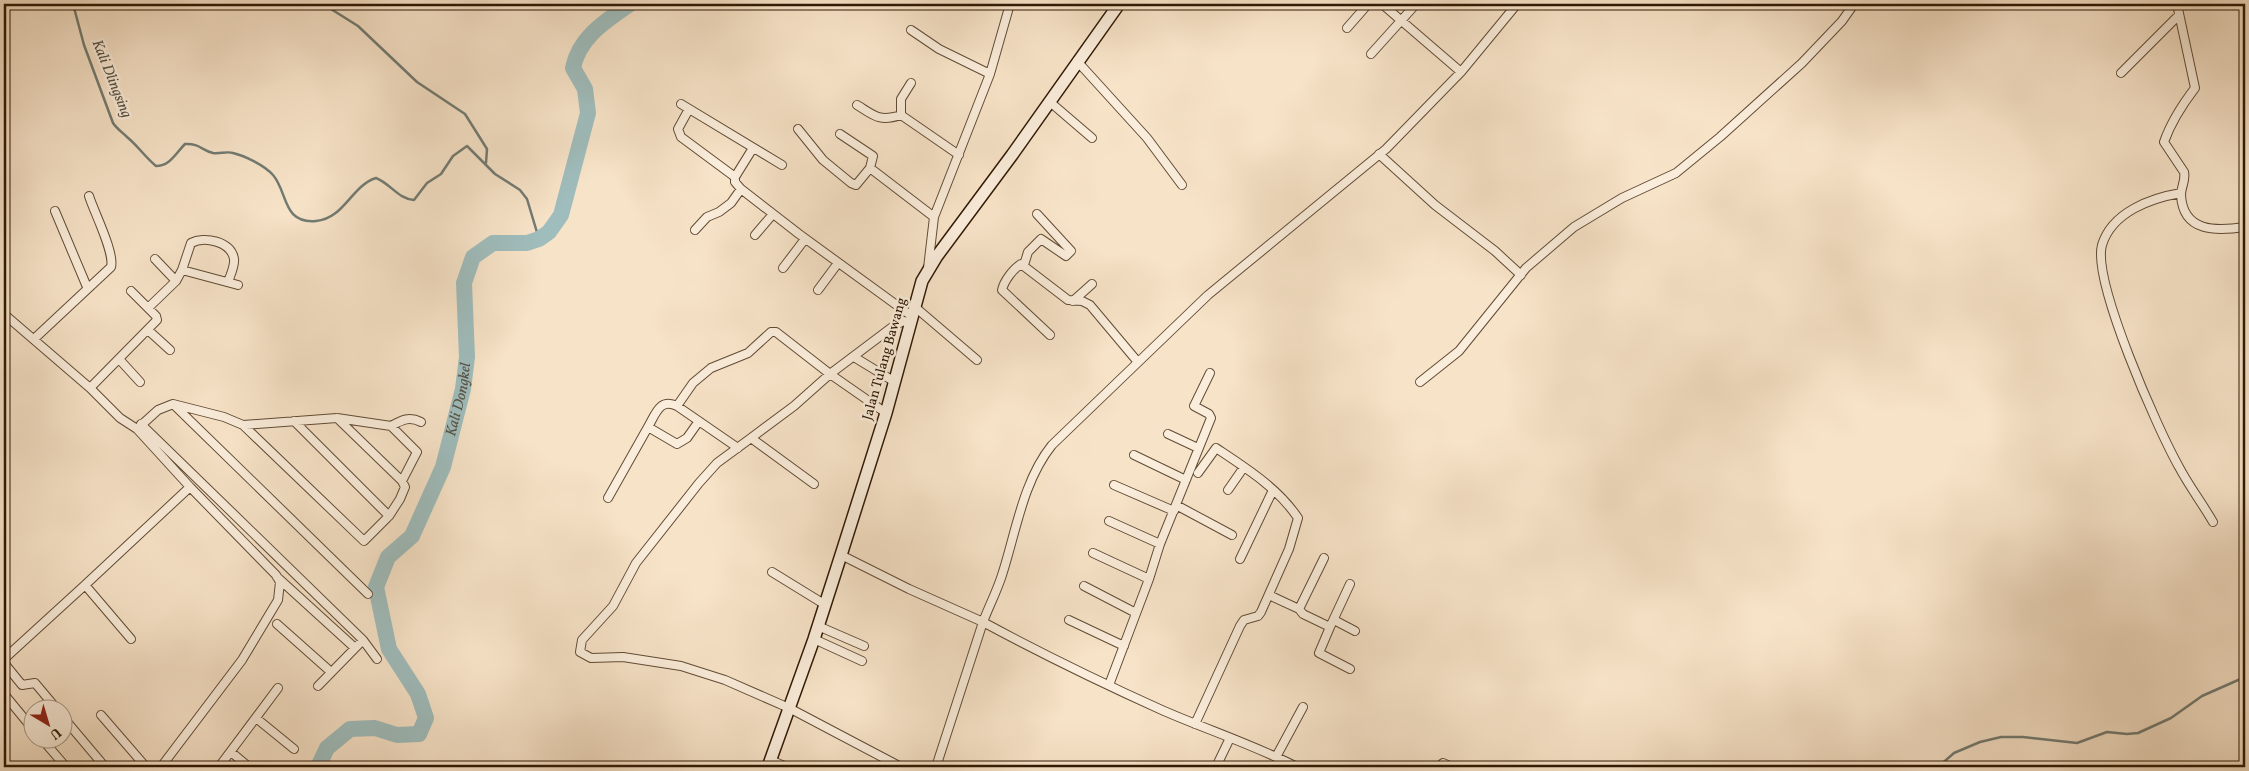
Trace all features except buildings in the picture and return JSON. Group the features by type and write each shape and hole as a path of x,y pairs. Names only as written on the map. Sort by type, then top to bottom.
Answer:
{"street":[{"path":"928,269 934,217 990,74 1010,4"},
{"name":"Jalan Tulang Bawang","path":"769,764 814,639 841,555 928,269 1119,4"},
{"path":"1347,28 1368,4"},
{"path":"1382,4 1461,72"},
{"path":"1371,54 1416,4"},
{"path":"936,767 983,622 1002,576 1020,512 1041,458 1074,422 1137,361 1227,279 1379,154 1461,72 1517,4"},
{"path":"1420,382 1459,351 1521,275 1574,227 1622,198 1676,173 1684,167 1802,63 1842,21 1854,4"},
{"path":"2177,4 2195,88 2178,111 2164,142 2184,172 2185,178 2181,193 2183,207 2192,221 2207,229 2245,227"},
{"path":"2121,73 2180,15"},
{"path":"911,30 939,49 990,74"},
{"path":"1077,61 1146,138 1182,185"},
{"path":"901,115 901,99 911,83"},
{"path":"1050,102 1092,138"},
{"path":"681,104 782,165"},
{"path":"857,105 878,118 886,120 901,115"},
{"path":"689,109 678,129 681,137 735,177"},
{"path":"901,115 959,155"},
{"path":"798,129 823,160 856,185 870,168 874,156 840,134"},
{"path":"753,148 735,177 735,182 741,188 805,239 977,360"},
{"path":"1379,154 1435,205 1495,251 1521,275"},
{"path":"870,168 934,217"},
{"path":"695,230 707,217 719,212 731,203 741,188"},
{"path":"2181,193 2157,197 2136,207 2123,217 2110,230 2102,244 2100,260 2106,289 2131,360 2178,466 2214,522"},
{"path":"34,339 87,287 111,267 112,262 89,196"},
{"path":"55,211 87,287"},
{"path":"755,235 773,214"},
{"path":"1037,214 1071,252 1066,256 1041,239"},
{"path":"1024,265 1028,252 1049,229"},
{"path":"783,268 805,239"},
{"path":"148,308 176,281 182,270 191,243 196,240 221,242 224,244 234,258 228,282"},
{"path":"155,259 176,281"},
{"path":"818,290 838,263"},
{"path":"1024,265 1068,300 1082,301 1090,305 1137,361"},
{"path":"1024,265 1015,268 1003,284 1002,290 1050,335"},
{"path":"182,270 238,285"},
{"path":"1073,301 1092,284"},
{"path":"90,388 157,320 131,291"},
{"path":"4,314 90,388 120,418 139,427 363,640 377,658"},
{"path":"901,767 789,708 726,680 681,666 623,657 591,658 580,652 582,640 613,606 636,563 717,463 794,406 830,374 901,322 913,316"},
{"path":"148,330 170,350"},
{"path":"677,406 692,383 711,368 748,353 771,332 776,332 816,361 830,374 886,412"},
{"path":"854,357 894,382"},
{"path":"119,359 140,382"},
{"path":"1109,685 1149,579 1160,544 1211,418 1209,414 1194,406 1210,373"},
{"path":"608,498 648,426 665,403 677,406 738,448"},
{"path":"139,427 158,410 173,404 224,417 243,425 364,541 389,516 400,499 404,487 402,482 337,418"},
{"path":"173,404 368,594"},
{"path":"243,425 337,418 391,426 406,418 420,422"},
{"path":"294,421 389,516"},
{"path":"648,426 677,444 686,438 699,421"},
{"path":"391,426 417,452 402,482"},
{"path":"139,427 190,487 276,575 355,648"},
{"path":"1168,434 1198,448"},
{"path":"751,438 814,484"},
{"path":"1195,724 1240,626 1244,620 1258,616 1269,595 1289,549 1298,518 1292,508 1273,490 1216,448 1198,473"},
{"path":"1134,455 1186,480"},
{"path":"1228,490 1244,467"},
{"path":"1114,485 1175,508 1232,535"},
{"path":"4,659 190,487"},
{"path":"1240,559 1273,490"},
{"path":"1109,521 1160,544"},
{"path":"1093,553 1149,579"},
{"path":"841,555 909,589 983,622 1037,651 1109,685 1297,767"},
{"path":"1299,609 1324,558"},
{"path":"772,572 824,604"},
{"path":"161,767 242,660 278,600 280,582 276,575"},
{"path":"1350,584 1319,652 1350,669"},
{"path":"85,585 130,639"},
{"path":"1084,586 1136,613"},
{"path":"1269,595 1299,609 1303,614 1355,631"},
{"path":"1070,620 1124,646"},
{"path":"277,624 331,672"},
{"path":"818,626 864,646"},
{"path":"814,639 862,661"},
{"path":"318,686 363,640"},
{"path":"4,663 22,685 35,683 48,698"},
{"path":"219,767 278,688"},
{"path":"4,694 22,716"},
{"path":"1276,757 1303,707"},
{"path":"102,715 146,767"},
{"path":"256,718 294,749"},
{"path":"72,728 105,767"},
{"path":"1216,767 1230,738"},
{"path":"50,748 66,767"},
{"path":"231,752 249,767"},
{"path":"1438,767 1443,762 1452,767"},
{"path":"769,764 787,767"}],"waterway":[{"name":"Kali Dlingsing","path":"73,4 84,45 113,123 156,166 169,161 185,144 194,145 213,153 228,152 238,154 260,164 273,175 291,212 305,221 316,221 326,219 334,214 360,187 376,178 403,197 414,200 427,183 441,174 453,156 467,146 495,174 520,190 527,199 539,239"},
{"path":"323,4 358,26 417,82 465,114 487,149 486,163"},
{"name":"Kali Dongkel","path":"318,767 327,748 350,729 375,728 397,735 419,734 426,718 418,694 389,649 376,587 388,557 412,536 443,467 463,389 467,357 464,283 473,257 493,243 527,243 539,239 549,232 561,215 588,113 585,89 573,68 576,57 581,47 595,31 630,4"},
{"path":"1938,767 1954,753 1980,742 2001,737 2023,737 2077,743 2107,732 2138,733 2171,718 2202,696 2245,677"}]}
